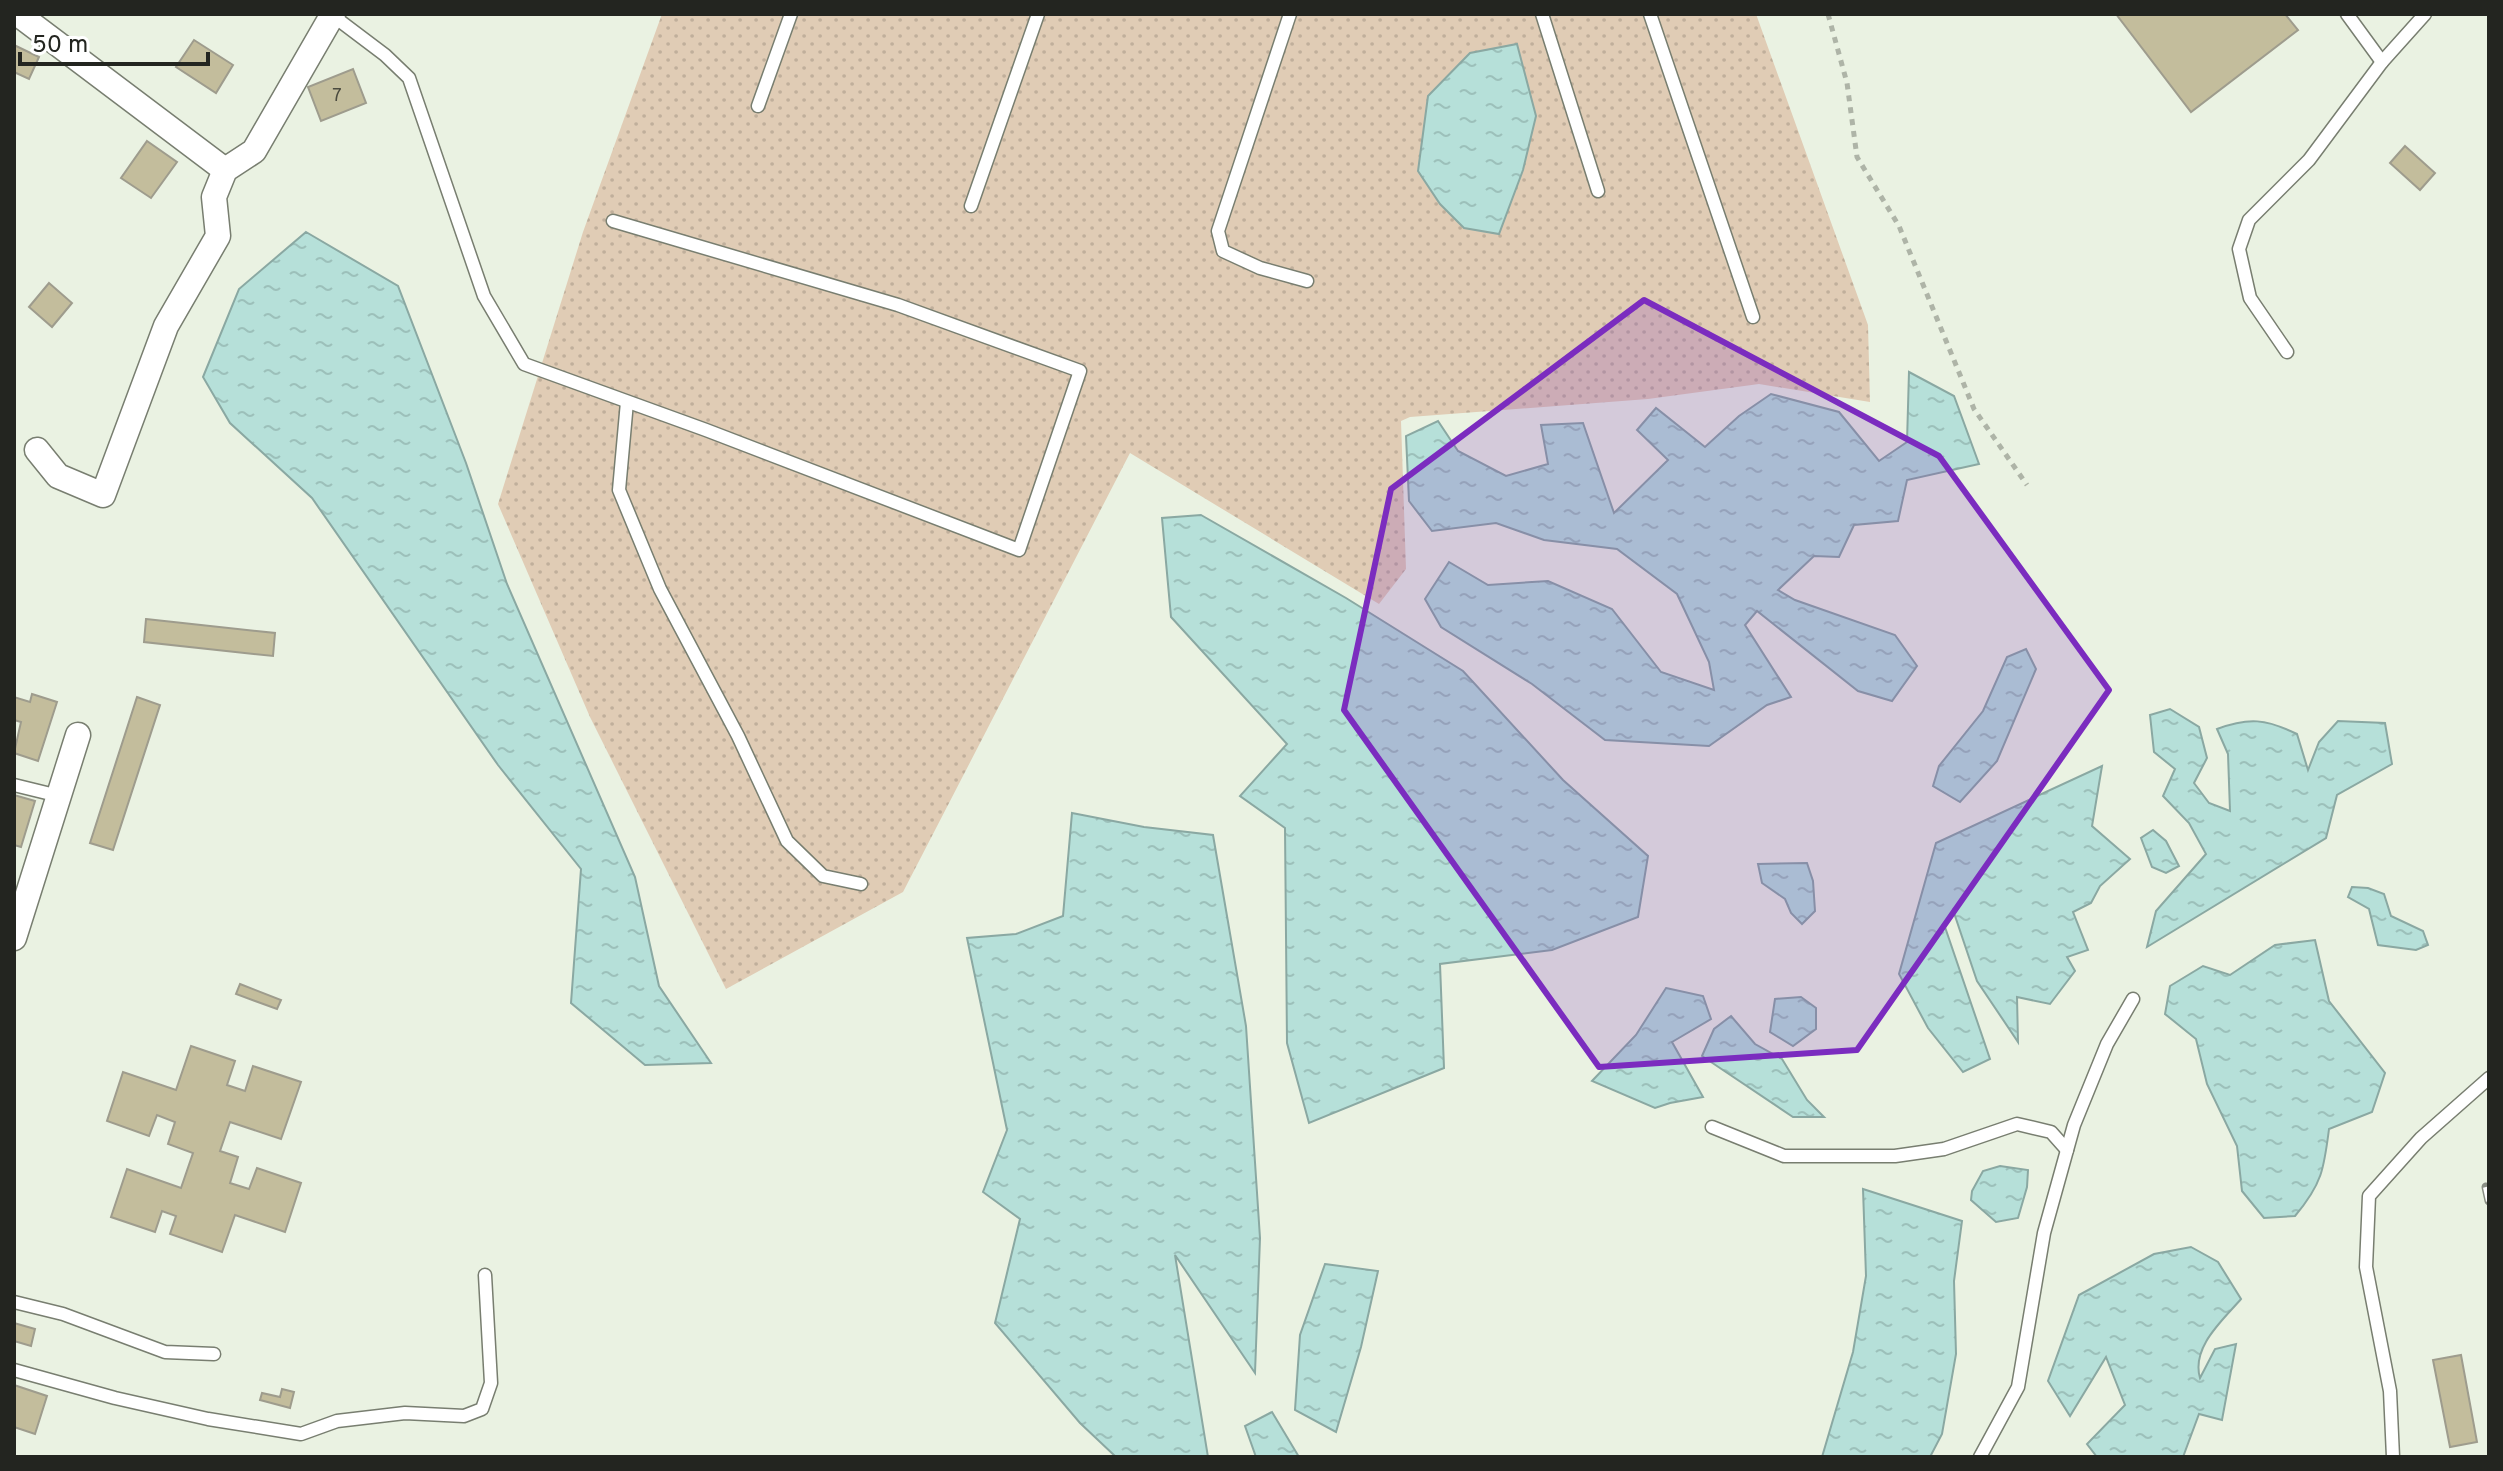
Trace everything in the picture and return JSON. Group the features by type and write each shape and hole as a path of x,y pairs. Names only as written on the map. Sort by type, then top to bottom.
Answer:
{"street":[{"path":"18,14 225,170"},
{"path":"37,450 58,476 103,495 166,326 218,236 214,197 225,170 254,151 332,14"},
{"path":"14,938 78,735"}],"lane":[{"path":"332,14 409,78 484,296 524,364 1019,550 1080,371 898,305 613,221"},
{"path":"758,106 791,14"},
{"path":"971,206 1038,14"},
{"path":"1290,14 1218,231 1223,251 1260,268 1307,281"},
{"path":"1542,14 1598,191"},
{"path":"1650,14 1753,317"},
{"path":"2347,14 2382,62"},
{"path":"2287,352 2250,298 2239,249 2249,220 2309,160 2382,62 2425,14"},
{"path":"627,402 619,490 660,589 738,736 787,841 823,876 861,884"},
{"path":"14,785 59,796"},
{"path":"1980,1457 2018,1387 2044,1233 2074,1125 2107,1044 2133,999"},
{"path":"2393,1457 2390,1391 2366,1267 2369,1196 2421,1138 2489,1078"},
{"path":"1712,1127 1784,1156 1895,1156 1944,1149 2017,1124 2051,1132 2067,1150"},
{"path":"14,1370 115,1398 208,1419 301,1434 337,1421 405,1413 464,1416 482,1409 491,1383 485,1275"},
{"path":"14,1302 63,1314 165,1352 214,1354"}],"path":[{"path":"1828,14 1847,83 1857,157 1899,226 1974,409 2027,485"}],"highlighted area":[{"path":"1644,300 1939,456 2109,690 1857,1050 1599,1067 1344,710 1391,489"}],"shaded area":[{"path":"662,14 1756,14 1868,325 1870,402 1759,384 1648,399 1410,417 1401,421 1406,569 1379,604 1130,453 903,892 726,989 590,717 498,504 583,232"}],"water":[{"path":"1517,44 1536,116 1523,170 1499,234 1464,228 1440,204 1418,171 1428,96 1470,53"},
{"path":"306,232 398,286 466,463 507,584 635,877 659,986 711,1063 645,1065 571,1003 581,869 498,765 312,498 230,423 203,377 239,289"},
{"path":"1909,372 1954,396 1979,464 1907,480 1898,521 1854,525 1839,557 1814,556 1778,590 1795,600 1895,635 1917,666 1892,701 1858,691 1757,611 1745,625 1791,697 1767,705 1709,746 1605,740 1532,684 1441,627 1425,599 1449,562 1488,585 1548,581 1612,609 1661,672 1714,690 1709,662 1677,594 1617,549 1544,540 1496,523 1432,531 1409,501 1406,436 1438,421 1458,451 1506,476 1548,464 1541,425 1583,423 1614,513 1668,460 1637,430 1656,408 1705,447 1739,416 1771,394 1839,412 1879,461 1907,442"},
{"path":"1201,515 1346,598 1463,671 1563,780 1648,856 1638,917 1552,950 1440,964 1444,1068 1309,1123 1287,1043 1285,828 1240,796 1287,744 1171,617 1162,518"},
{"path":"2026,649 2036,669 1997,761 1960,802 1933,786 1939,766 1983,711 2007,657"},
{"path":"2170,709 2199,727 2207,758 2194,783 2209,803 2230,811 2228,754 2217,729 2228,725 2257,721 2297,734 2308,770 2319,742 2338,721 2385,723 2392,764 2337,795 2326,838 2147,947 2156,911 2206,854 2189,823 2163,796 2175,769 2154,752 2150,715"},
{"path":"2102,766 2092,826 2130,859 2100,886 2091,903 2073,912 2088,950 2067,957 2075,971 2050,1004 2017,997 2018,1042 1977,981 1953,910 1945,927 1990,1059 1963,1072 1928,1028 1899,974 1936,843"},
{"path":"1072,813 1144,827 1213,835 1246,1026 1260,1238 1255,1373 1175,1255 1208,1457 1116,1457 1080,1423 995,1323 1020,1219 983,1192 1007,1130 967,938 1016,934 1063,916"},
{"path":"2153,830 2166,841 2179,866 2166,873 2152,867 2141,838"},
{"path":"1807,863 1813,881 1815,911 1802,924 1791,913 1785,899 1762,883 1758,864"},
{"path":"2352,887 2368,888 2384,894 2391,916 2423,931 2428,945 2416,950 2378,945 2369,909 2348,897"},
{"path":"2315,940 2329,1001 2385,1073 2372,1112 2329,1129 2320,1176 2311,1195 2295,1216 2264,1218 2242,1191 2237,1146 2207,1084 2196,1039 2165,1014 2170,986 2203,966 2230,975 2275,945"},
{"path":"1666,988 1703,996 1711,1019 1672,1042 1703,1097 1655,1108 1592,1081 1636,1035"},
{"path":"1801,997 1816,1008 1816,1029 1793,1046 1770,1032 1775,999"},
{"path":"1731,1016 1755,1044 1782,1059 1807,1100 1824,1117 1793,1117 1702,1056 1714,1029"},
{"path":"2000,1166 2028,1170 2027,1187 2018,1218 1996,1222 1971,1200 1972,1191 1983,1171"},
{"path":"1863,1189 1962,1221 1954,1281 1956,1354 1942,1434 1930,1457 1822,1457 1853,1352 1866,1276"},
{"path":"2191,1247 2218,1262 2241,1299 2210,1335 2198,1367 2200,1378 2215,1349 2236,1344 2222,1420 2199,1414 2183,1457 2097,1457 2087,1444 2125,1405 2106,1357 2070,1416 2048,1381 2079,1295 2154,1254"},
{"path":"1325,1264 1378,1271 1361,1347 1336,1432 1295,1410 1300,1335"},
{"path":"1272,1412 1299,1457 1256,1457 1245,1426"}],"building":[{"path":"2116,14 2285,14 2298,30 2191,112"},
{"path":"194,40 233,65 216,93 176,67"},
{"path":"14,45 39,57 29,79 14,72"},
{"path":"353,69 366,103 321,121 308,87"},
{"path":"147,141 177,162 151,198 121,178"},
{"path":"2405,146 2435,173 2420,190 2390,163"},
{"path":"49,283 72,303 52,327 29,307"},
{"path":"146,619 275,633 273,656 144,642"},
{"path":"32,694 57,702 38,761 14,753 21,722 14,720 14,697 30,702"},
{"path":"137,697 160,705 113,850 90,843"},
{"path":"14,795 35,801 21,847 14,845"},
{"path":"240,984 281,1000 277,1009 236,994"},
{"path":"191,1046 235,1061 227,1085 245,1091 253,1066 301,1082 281,1139 230,1122 220,1151 238,1157 230,1183 249,1189 257,1168 301,1183 285,1232 235,1215 222,1252 170,1234 176,1216 162,1211 155,1232 111,1217 127,1169 181,1188 193,1153 168,1144 175,1122 157,1115 149,1136 107,1121 123,1072 176,1090"},
{"path":"14,1323 35,1329 31,1346 14,1341"},
{"path":"2461,1355 2477,1442 2450,1447 2433,1360"},
{"path":"14,1385 47,1396 35,1434 14,1427"},
{"path":"282,1389 294,1392 290,1408 260,1400 262,1393 280,1397"}],"railway":[{"path":"2486,1187 2489,1201"}]}
